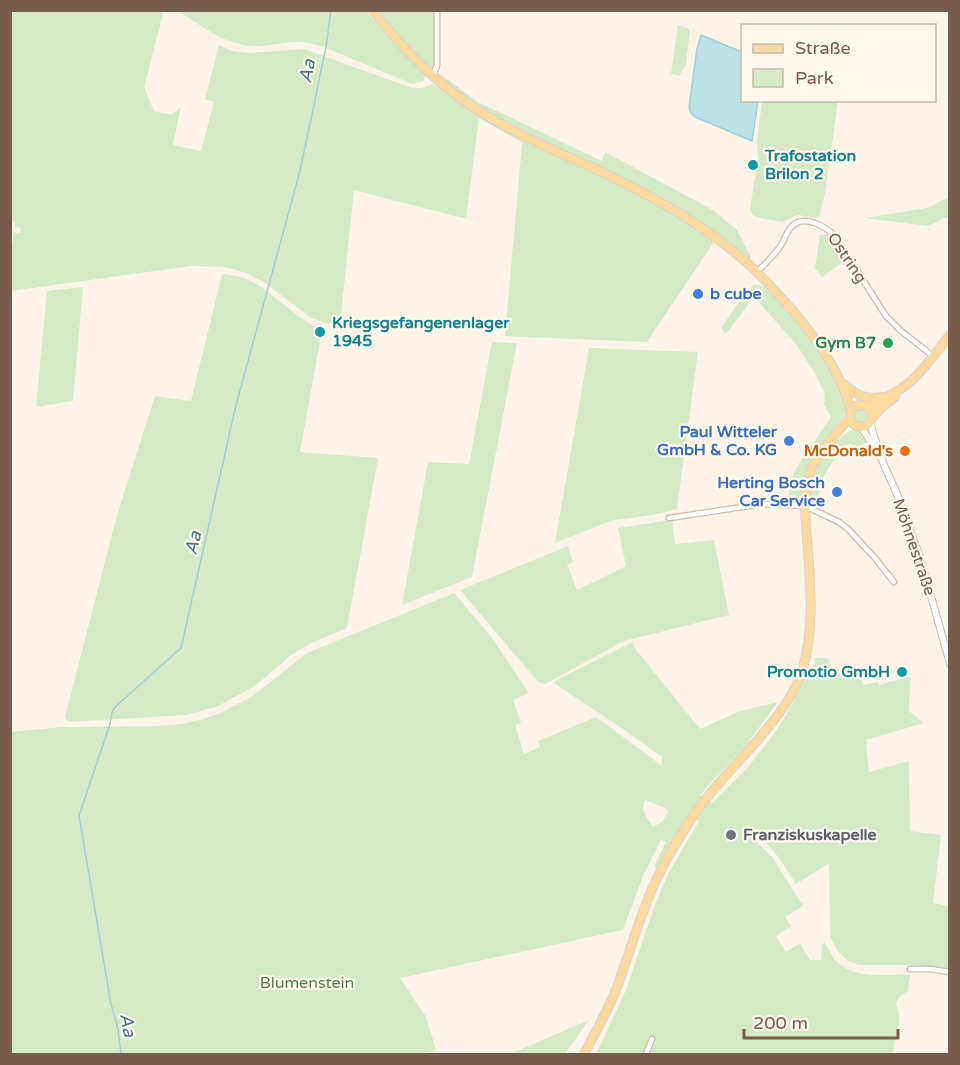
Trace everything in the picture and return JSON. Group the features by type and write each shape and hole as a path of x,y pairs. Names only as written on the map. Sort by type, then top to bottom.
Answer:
{"main road":[{"path":"373,10 396,40 419,64 472,107 677,212 730,249 757,272 799,319 821,349 846,390 854,420"},
{"path":"854,420 867,425 880,409 901,393 950,335"},
{"path":"840,380 862,397 889,396"},
{"path":"584,1054 616,990 646,902 662,868 687,825 702,805 777,717 790,697 801,673 811,614 805,506 810,473 823,449 854,420 855,406 864,406 889,396 908,383"},
{"path":"846,390 871,411 871,420"}],"street":[{"path":"433,77 436,65 437,10"},
{"name":"Ostring","path":"757,272 777,250 794,224 805,222 820,225 834,236 886,316 933,356"},
{"name":"Möhnestraße","path":"854,420 885,465"},
{"name":"Möhnestraße","path":"871,420 872,430 921,560 950,664"},
{"path":"669,518 762,504 805,506 839,522 848,529 894,582"},
{"path":"910,969 950,972"},
{"path":"646,1054 652,1039"}],"green space":[{"path":"164,10 144,88 154,111 172,115 181,107 173,145 201,151 214,102 205,99 219,45 232,51 249,53 304,49 412,88 433,84 506,131 653,202 714,242 647,342 505,336 522,143 479,118 466,219 354,190 340,325 311,318 265,283 246,273 225,267 191,266 11,291 11,251 14,232 20,233 21,228 15,227 15,222 11,221 11,11"},
{"path":"178,11 370,11 368,13 388,37 425,74 424,81 412,84 313,44 296,42 249,46 227,40"},
{"path":"377,11 435,11 434,69 430,71 393,32"},
{"path":"678,25 690,30 686,65 679,76 671,74"},
{"path":"439,73 478,102 602,161 605,152 713,210 737,230 751,257 749,259 704,225 606,170 491,114 438,76"},
{"path":"762,102 838,102 825,193 819,218 797,215 782,222 756,217 752,214 750,209 758,157 757,140"},
{"path":"949,197 949,218 944,218 929,226 865,218 927,208"},
{"path":"827,234 832,238 851,269 849,270 842,263 822,277 815,268 820,235"},
{"path":"222,274 243,278 256,284 302,319 322,330 300,452 378,458 347,628 311,643 291,655 255,686 216,707 186,715 69,722 65,717 117,515 155,396 191,401"},
{"path":"754,285 761,285 771,294 816,348 840,386 847,409 811,459 804,479 801,500 788,499 792,477 831,417 824,404 825,394 814,372 796,344 754,297 726,334 721,328 746,292"},
{"path":"83,287 73,401 36,407 47,291"},
{"path":"492,342 517,343 472,577 402,605 428,462 469,464"},
{"path":"589,348 698,352 677,509 653,515 613,520 555,543"},
{"path":"861,407 867,410 870,416 867,422 861,425 855,422 852,416 855,410"},
{"path":"851,430 861,432 867,442 856,447 850,443 840,450 821,480 817,505 810,500 817,469 833,444"},
{"path":"672,520 675,544 714,540 729,615 624,641 545,684 538,682 460,590 568,546 573,562 567,565 577,590 626,566 618,528"},
{"name":"Blumenstein","path":"454,593 493,639 529,693 513,700 521,723 515,725 524,754 540,747 538,741 596,717 661,766 663,758 554,683 633,642 634,647 700,729 738,712 778,702 746,745 700,795 712,803 748,767 777,730 815,664 814,658 828,658 833,673 858,667 863,685 878,682 879,685 911,676 909,711 924,723 866,740 869,772 909,761 910,831 941,835 933,903 949,906 949,970 912,965 860,965 848,961 838,952 830,936 829,863 796,884 779,858 759,834 753,838 773,858 803,906 785,917 791,926 776,936 786,952 800,943 810,960 821,960 822,944 825,943 837,962 849,970 875,975 910,975 908,991 898,998 896,1004 899,1023 893,1054 596,1054 626,990 668,874 699,821 688,815 657,868 654,866 666,842 661,840 643,876 623,930 400,978 426,1017 436,1050 422,1054 11,1054 10,732 63,727 158,726 203,719 251,697 307,653","holes":["645,800 665,808 668,812 662,822 653,827 644,811"]},
{"path":"589,1020 565,1054 510,1054"}],"water":[{"path":"701,35 741,52 741,102 758,102 752,141 695,117 691,113 689,107"}],"waterway":[{"name":"Aa","path":"121,1054 79,816 115,707 181,648 236,405 300,171 326,47 331,10"}],"place":[{"name":"Trafostation Brilon 2","path":"753,165"},
{"name":"b cube","path":"698,294"},
{"name":"Kriegsgefangenenlager 1945","path":"320,332"},
{"name":"Gym B7","path":"888,343"},
{"name":"Paul Witteler GmbH & Co. KG","path":"789,441"},
{"name":"McDonald's","path":"905,451"},
{"name":"Herting Bosch Car Service","path":"837,492"},
{"name":"Promotio GmbH","path":"902,672"},
{"name":"Franziskuskapelle","path":"731,835"}]}
